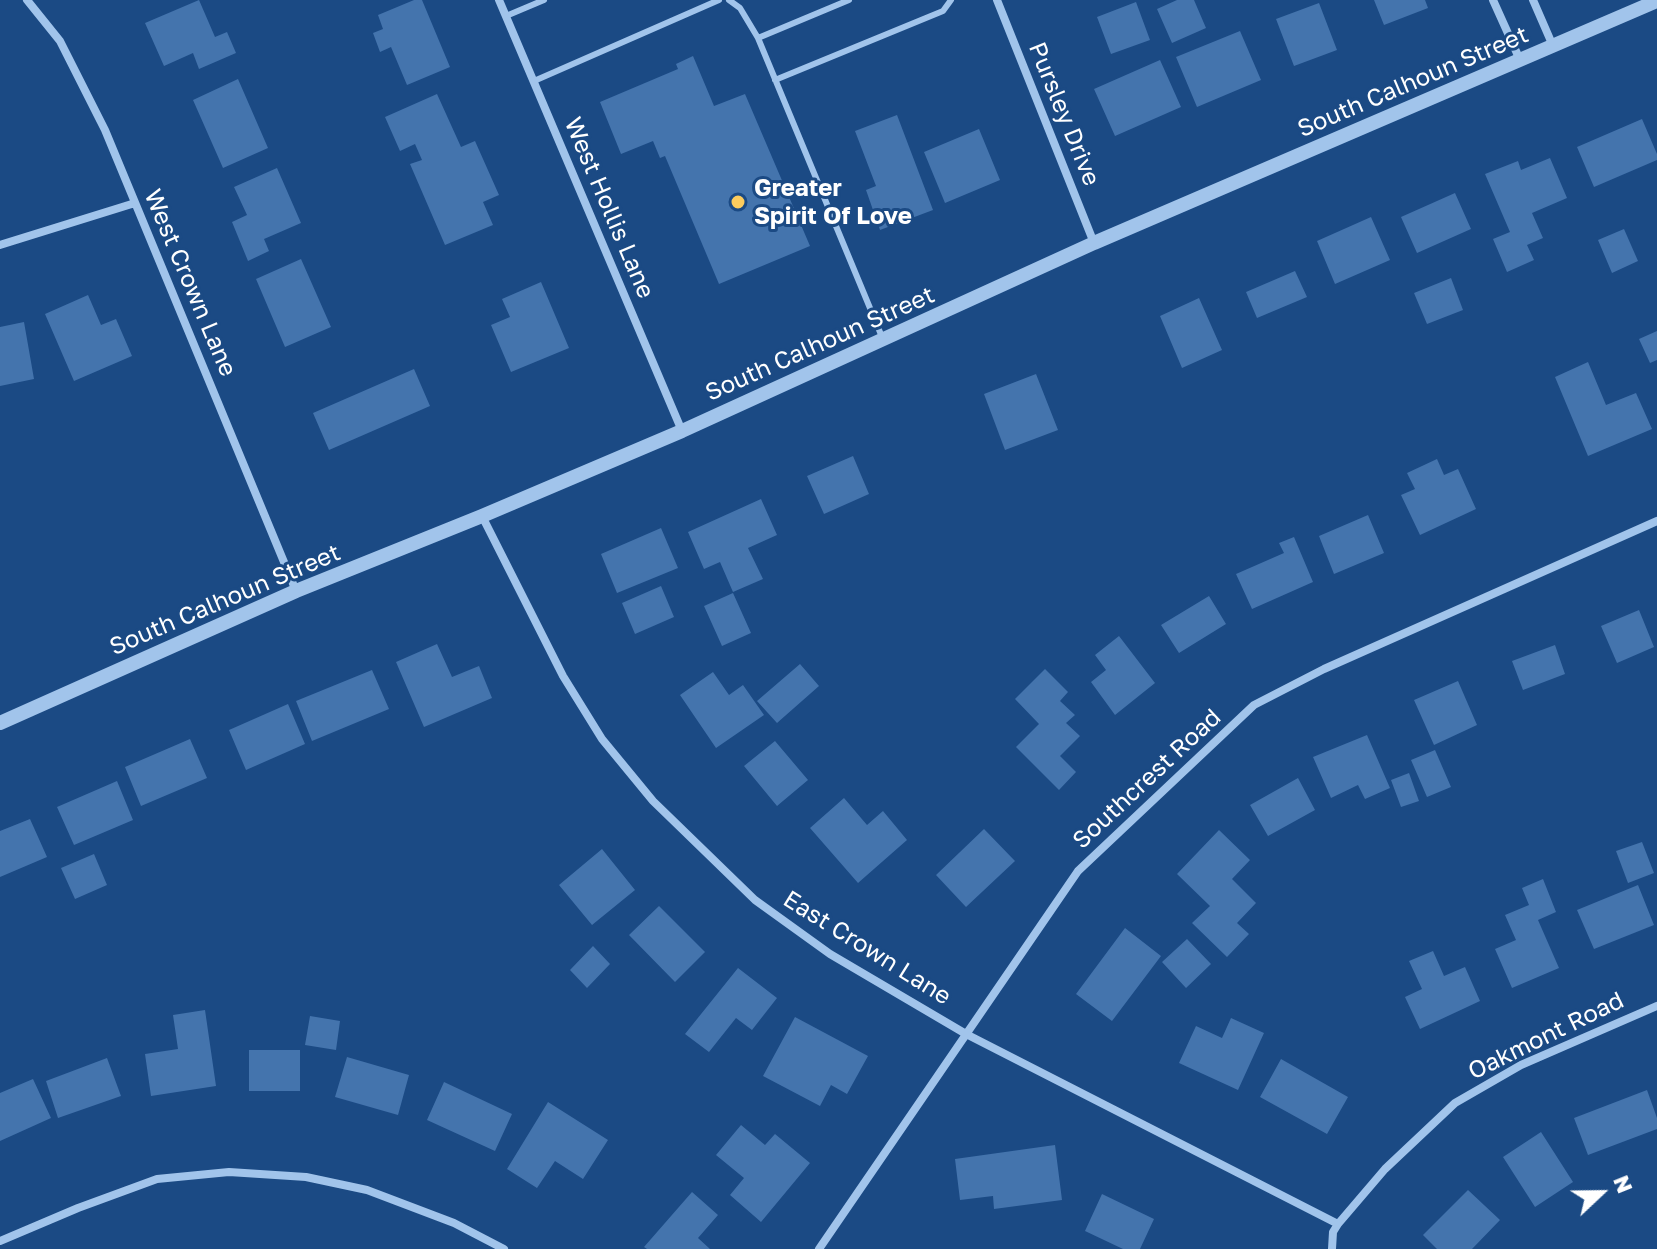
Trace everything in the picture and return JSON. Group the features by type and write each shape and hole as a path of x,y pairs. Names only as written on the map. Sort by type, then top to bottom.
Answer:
{"street":[{"name":"West Crown Lane","path":"27,0 60,41 105,130 296,591"},
{"name":"West Hollis Lane","path":"499,0 682,431"},
{"name":"Pursley Drive","path":"997,0 1094,243"},
{"path":"1493,0 1520,60"},
{"path":"1533,0 1553,46"},
{"name":"South Calhoun Street","path":"0,723 296,591 682,431 1094,243 1657,1"},
{"path":"0,245 135,203"},
{"name":"East Crown Lane","path":"482,516 563,676 602,739 653,801 755,900 830,954 966,1034 1338,1224"},
{"name":"Southcrest Road","path":"819,1249 1078,871 1254,705 1324,669 1657,521"},
{"name":"Oakmont Road","path":"1332,1249 1333,1232 1338,1224 1385,1169 1455,1103 1521,1065 1657,1006"},
{"path":"0,1241 157,1179 229,1172 306,1177 367,1190 454,1223 504,1249"}],"lane":[{"path":"506,16 544,0"},
{"path":"534,81 719,0"},
{"path":"729,0 740,8 758,38 883,339"},
{"path":"758,38 849,0"},
{"path":"775,80 943,11 951,0"}],"building":[{"path":"199,0 215,37 227,32 236,53 199,69 193,53 164,66 145,23"},
{"path":"414,0 422,0 450,67 407,85 391,47 380,52 373,33 383,29 378,15"},
{"path":"1177,0 1194,0 1206,28 1172,43 1157,9"},
{"path":"1374,0 1425,0 1428,8 1384,25"},
{"path":"1136,2 1150,40 1111,54 1097,17"},
{"path":"1319,3 1337,50 1294,66 1276,19"},
{"path":"1240,31 1261,80 1197,107 1176,57"},
{"name":"Greater Spirit Of Love","path":"693,56 714,106 745,94 810,246 719,284 665,156 660,158 653,141 621,154 600,102 678,69 676,64"},
{"path":"1160,60 1181,107 1115,136 1094,89"},
{"path":"238,79 268,148 223,168 193,100"},
{"path":"437,94 461,147 475,141 499,195 483,202 493,225 445,245 410,164 422,160 415,144 400,151 385,117"},
{"path":"897,115 933,210 880,230 866,190 876,186 855,131"},
{"path":"1642,119 1657,160 1594,187 1577,147"},
{"path":"979,129 1000,180 945,203 924,152"},
{"path":"1550,158 1567,198 1532,213 1543,238 1527,245 1534,260 1507,272 1493,239 1510,232 1485,174 1518,161 1521,170"},
{"path":"277,168 301,223 264,239 269,251 248,261 232,222 247,215 234,187"},
{"path":"1455,193 1471,229 1417,253 1401,217"},
{"path":"1371,217 1390,260 1335,284 1317,241"},
{"path":"1624,229 1638,261 1612,273 1598,240"},
{"path":"301,259 331,327 285,347 256,279"},
{"path":"1295,271 1307,297 1257,318 1246,292"},
{"path":"1451,278 1463,310 1427,324 1414,293"},
{"path":"541,282 569,348 511,372 491,325 510,317 502,299"},
{"path":"88,295 101,325 116,319 132,356 74,381 45,314"},
{"path":"1199,298 1222,350 1182,368 1160,316"},
{"path":"24,322 34,379 0,386 0,327"},
{"path":"1657,331 1657,360 1650,363 1639,339"},
{"path":"1588,362 1606,405 1636,393 1652,429 1588,456 1555,377"},
{"path":"414,369 430,406 329,450 313,413"},
{"path":"1036,374 1058,430 1005,450 984,394"},
{"path":"853,456 869,494 824,514 807,476"},
{"path":"1437,459 1444,475 1458,469 1476,509 1420,535 1401,495 1415,489 1407,473"},
{"path":"761,499 777,535 748,548 763,579 733,592 720,562 704,569 688,532"},
{"path":"1368,515 1384,553 1334,574 1319,536"},
{"path":"661,528 678,568 617,593 601,554"},
{"path":"1294,537 1313,582 1252,609 1236,574 1284,553 1279,543"},
{"path":"661,586 674,617 635,634 622,603"},
{"path":"733,593 751,633 722,646 704,606"},
{"path":"1209,596 1226,624 1179,653 1161,625"},
{"path":"1639,610 1654,647 1617,663 1601,626"},
{"path":"1119,636 1155,683 1115,715 1091,682 1106,670 1095,655"},
{"path":"437,644 452,677 479,666 492,698 424,727 396,662"},
{"path":"1555,645 1565,674 1523,690 1512,661"},
{"path":"800,664 819,686 777,723 757,701"},
{"path":"1045,669 1068,692 1060,701 1075,715 1066,723 1080,736 1060,756 1076,772 1059,790 1016,747 1039,724 1015,699"},
{"path":"372,670 389,709 312,741 296,701"},
{"path":"713,672 729,695 743,685 764,715 716,748 680,695"},
{"path":"1458,681 1477,725 1434,745 1414,700"},
{"path":"288,704 305,744 246,770 229,730"},
{"path":"1367,735 1390,788 1365,799 1358,785 1331,798 1313,757"},
{"path":"190,739 207,778 141,806 125,767"},
{"path":"775,741 808,780 777,806 744,766"},
{"path":"1435,750 1451,787 1427,797 1411,760"},
{"path":"1409,773 1419,801 1401,807 1391,780"},
{"path":"1298,778 1315,810 1268,836 1250,805"},
{"path":"117,781 133,820 74,845 57,807"},
{"path":"844,798 867,825 883,811 907,840 858,883 810,828"},
{"path":"30,819 47,857 0,877 0,831"},
{"path":"984,829 1015,861 966,907 936,875"},
{"path":"1219,830 1250,860 1232,879 1256,903 1237,923 1249,934 1227,957 1192,923 1210,906 1177,874"},
{"path":"1642,842 1654,873 1628,883 1616,851"},
{"path":"602,849 635,890 592,925 559,885"},
{"path":"94,854 107,885 75,899 61,868"},
{"path":"1543,879 1556,912 1538,920 1559,968 1512,988 1495,949 1516,940 1505,915 1529,905 1522,888"},
{"path":"1638,885 1654,925 1594,949 1577,910"},
{"path":"659,906 705,952 675,982 629,935"},
{"path":"1125,928 1161,956 1112,1021 1076,994"},
{"path":"1187,939 1211,964 1186,988 1162,962"},
{"path":"593,946 610,964 587,988 570,970"},
{"path":"1433,951 1444,976 1465,967 1480,1001 1420,1029 1405,997 1422,989 1409,961"},
{"path":"738,968 777,998 752,1030 736,1018 709,1052 685,1034"},
{"path":"205,1010 216,1086 151,1096 145,1054 178,1049 173,1015"},
{"path":"310,1016 340,1021 336,1050 305,1045"},
{"path":"795,1017 868,1056 847,1094 831,1085 820,1106 763,1076"},
{"path":"1231,1018 1264,1033 1238,1090 1179,1063 1196,1026 1222,1038"},
{"path":"249,1050 300,1050 300,1091 249,1091"},
{"path":"347,1057 409,1075 398,1115 335,1097"},
{"path":"107,1058 121,1096 58,1118 46,1081"},
{"path":"1281,1059 1348,1097 1327,1134 1260,1097"},
{"path":"33,1079 51,1118 0,1141 0,1093"},
{"path":"444,1082 512,1114 495,1151 427,1120"},
{"path":"1647,1090 1657,1118 1657,1129 1588,1155 1574,1118"},
{"path":"548,1102 608,1140 583,1179 555,1161 537,1188 507,1169"},
{"path":"741,1125 765,1145 775,1134 810,1163 761,1222 730,1195 744,1178 716,1155"},
{"path":"1541,1132 1573,1182 1535,1207 1503,1157"},
{"path":"1055,1145 1062,1200 994,1209 993,1196 960,1200 955,1159"},
{"path":"1468,1190 1500,1220 1472,1249 1437,1249 1423,1235"},
{"path":"692,1192 718,1215 698,1238 710,1249 644,1247"},
{"path":"1102,1194 1154,1219 1140,1249 1123,1249 1085,1231"}],"place":[{"name":"Greater Spirit Of Love","path":"738,202"}]}
